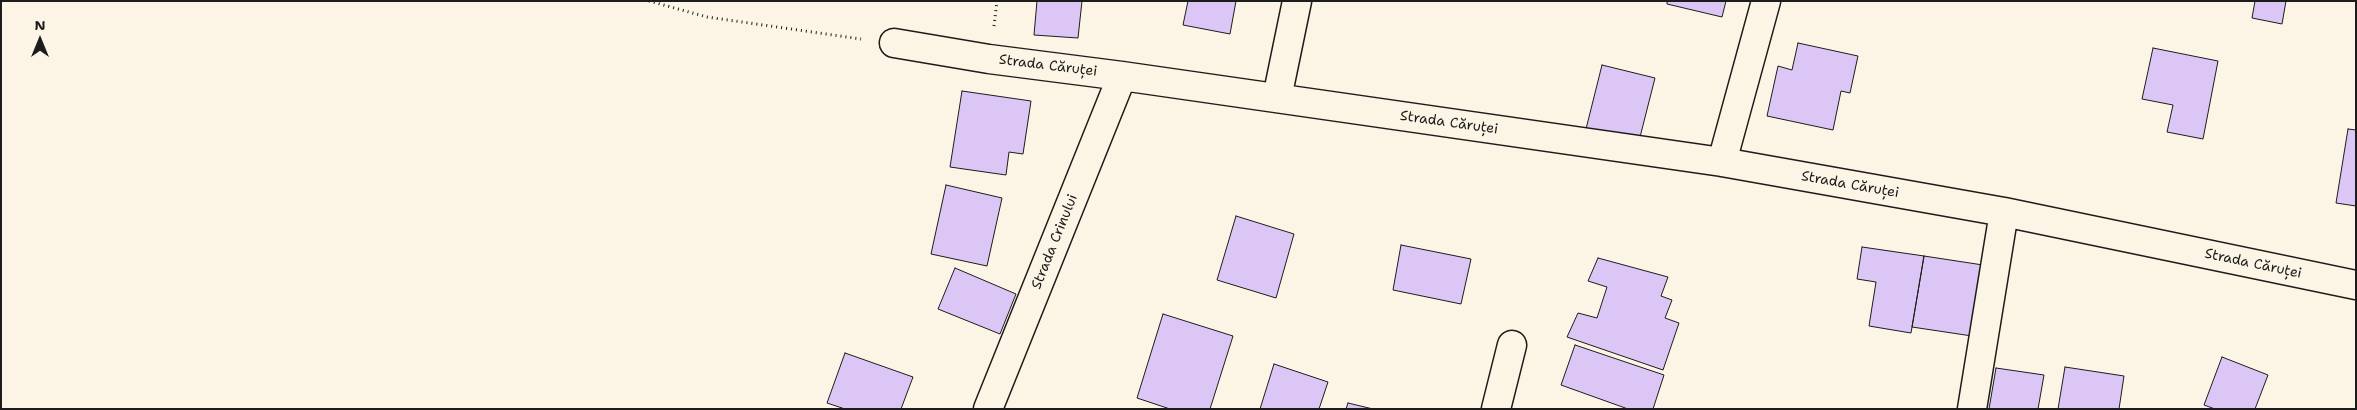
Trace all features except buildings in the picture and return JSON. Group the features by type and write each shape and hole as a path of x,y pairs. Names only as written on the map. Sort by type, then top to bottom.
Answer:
{"street":[{"path":"1278,98 1297,1"},
{"path":"1722,162 1766,1"},
{"name":"Strada Căruței","path":"894,43 990,59 1122,76 1722,162 2004,212 2356,285"},
{"name":"Strada Crinului","path":"988,409 1122,76"},
{"path":"1972,409 2004,212"},
{"path":"1496,409 1512,345"}],"path":[{"path":"649,1 707,17 894,43"}]}
